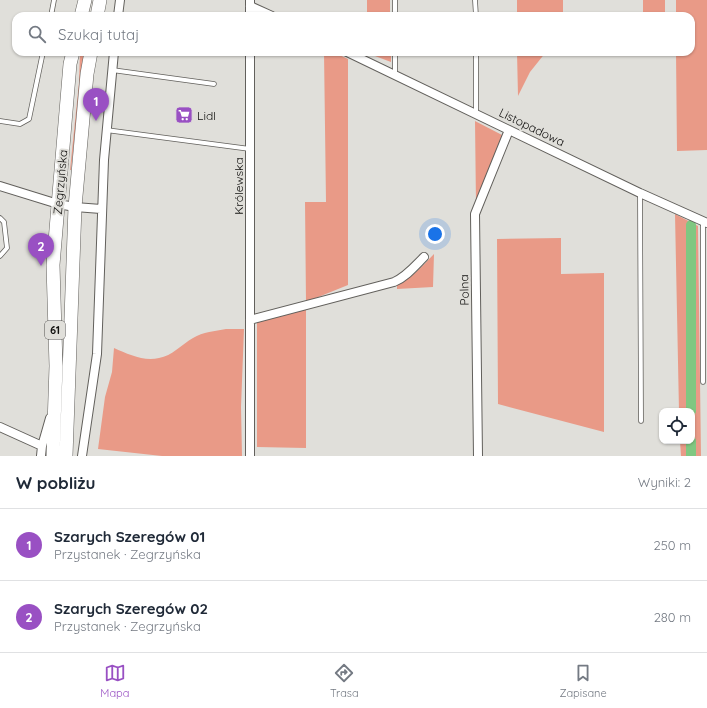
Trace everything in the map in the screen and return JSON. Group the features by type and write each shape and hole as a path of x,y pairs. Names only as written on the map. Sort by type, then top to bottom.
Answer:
{"main road":[{"path":"82,12 85,0"},
{"path":"98,12 100,0"},
{"name":"Zegrzyńska","path":"53,456 56,401 54,265 70,64 72,56"},
{"name":"Zegrzyńska","path":"66,456 75,207 87,74 90,56"}],"street":[{"path":"118,12 120,0"},
{"path":"250,3 265,12"},
{"path":"82,456 97,354 101,209 106,130 114,56"},
{"name":"Królewska","path":"250,56 250,456"},
{"name":"Listopadowa","path":"355,56 640,193 705,222"},
{"name":"Polna","path":"478,456 475,214 509,130"},
{"path":"0,186 58,204 101,209"},
{"path":"250,320 394,282 408,274 424,257"},
{"path":"40,456 56,401"},
{"path":"0,427 42,446"}],"lane":[{"path":"52,12 54,0"},
{"path":"394,0 395,12"},
{"path":"475,0 476,12"},
{"path":"0,121 20,124 28,119 42,56"},
{"path":"395,56 395,75"},
{"path":"476,56 476,114"},
{"path":"112,70 214,84"},
{"path":"106,130 250,149"},
{"path":"640,193 641,421"},
{"path":"0,218 4,222 7,248 0,256"},
{"path":"703,382 705,222"}],"shaded area":[{"path":"367,0 390,0 390,12 367,12"},
{"path":"517,0 563,0 563,12 517,12"},
{"path":"643,0 665,0 665,12 643,12"},
{"path":"676,0 707,0 707,150 677,151 676,56 695,56 695,12 676,12"},
{"path":"80,56 84,56 70,170 79,82"},
{"path":"324,56 342,56 348,59 348,285 306,302 305,202 326,202"},
{"path":"375,56 391,56 391,62"},
{"path":"517,56 543,56 530,72 518,96"},
{"path":"475,121 502,135 476,205"},
{"path":"675,214 698,226 701,456 681,456 680,444 695,444 695,408 679,408"},
{"path":"561,238 561,274 604,273 604,432 498,404 497,239"},
{"path":"434,254 433,287 397,289 397,284 408,279"},
{"path":"306,309 306,448 257,447 257,322"},
{"path":"226,329 244,329 241,407 242,456 162,456 98,449 105,397 112,372 114,348 136,357 153,359 168,355 189,340 201,334"}],"waterway":[{"path":"691,225 691,408"},
{"path":"691,444 691,456"}],"place":[{"name":"Lidl","path":"184,115"},
{"name":"Szarych Szeregów 01","path":"96,121"},
{"name":"Szarych Szeregów 02","path":"41,266"}]}
